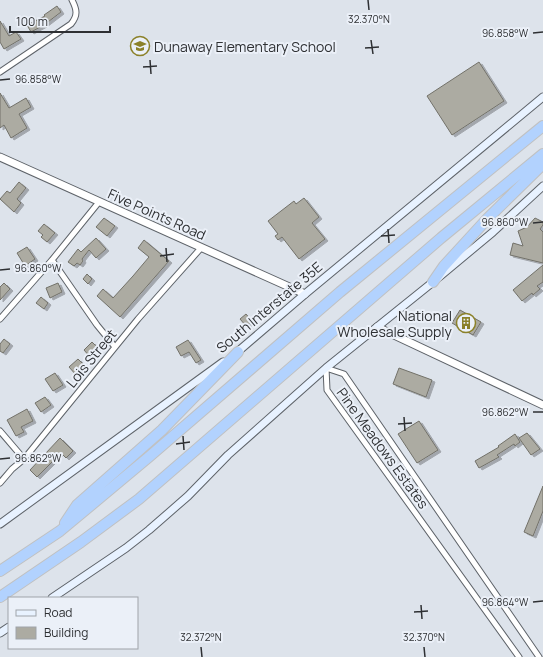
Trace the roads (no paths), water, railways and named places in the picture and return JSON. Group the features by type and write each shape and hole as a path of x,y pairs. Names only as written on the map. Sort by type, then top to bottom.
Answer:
{"highway":[{"path":"0,571 60,531 150,456 340,292 543,126"},
{"path":"0,597 81,542 139,499 435,244 543,154"},
{"path":"433,282 444,266 488,218 543,164"},
{"path":"60,531 77,505 162,430 238,352"}],"main road":[{"name":"South Interstate 35E","path":"0,524 238,352 305,294 543,96"},
{"path":"53,597 126,548 149,530 188,496 228,455 326,368 493,232 543,186"}],"street":[{"path":"0,72 71,24 76,17 72,0"},
{"name":"Five Points Road","path":"0,157 305,294"},
{"path":"0,319 52,260 99,202"},
{"name":"Lois Street","path":"0,483 12,469 24,459 115,347 201,248"},
{"path":"52,260 97,325 115,347"},
{"path":"377,327 543,406"},
{"name":"Pine Meadows Estates","path":"519,657 327,390 326,368 344,374 539,657"},
{"path":"0,431 24,459"}],"place":[{"name":"Dunaway Elementary School","path":"140,46"},
{"name":"National Wholesale Supply","path":"466,323"}]}
